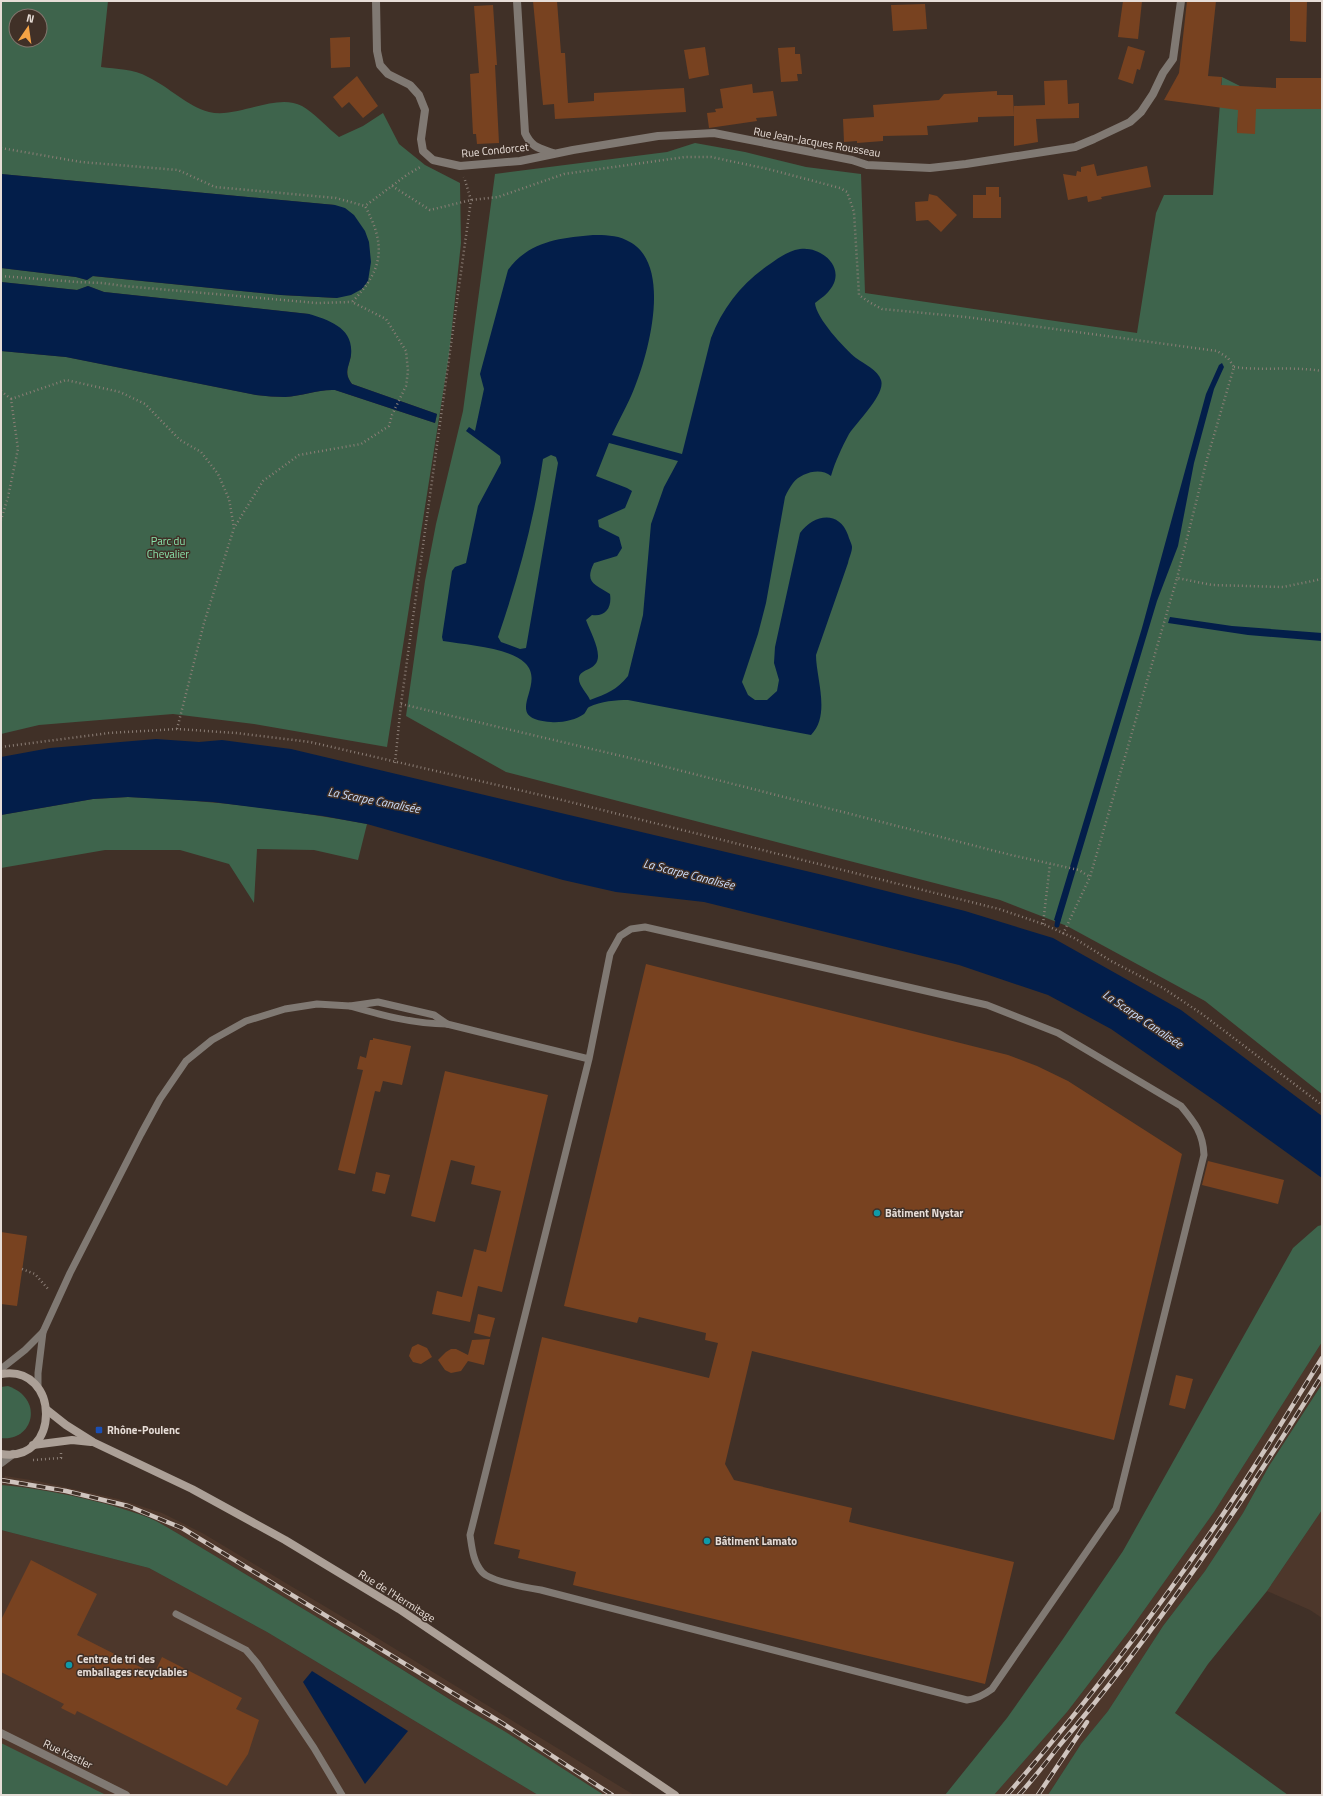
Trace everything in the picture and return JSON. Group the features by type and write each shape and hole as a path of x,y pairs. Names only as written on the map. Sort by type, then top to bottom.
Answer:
{"street":[{"path":"376,1 377,51 380,65 388,74 410,85 419,95 425,110 420,140 423,151 433,160"},
{"name":"Rue Jean-Jacques Rousseau","path":"517,1 525,133 529,142 535,147 553,153 658,136 714,133 866,164 930,168 966,164 1075,147 1094,140 1130,122 1142,112 1163,73 1173,59 1181,1"},
{"name":"Rue Condorcet","path":"433,160 460,166 520,161 553,153"},
{"path":"1,1374 18,1374 29,1380 38,1388 44,1398 47,1410 47,1420 40,1438 26,1450 13,1454 1,1454"},
{"name":"Rue de l'Hermitage","path":"47,1410 66,1425 93,1442 192,1489 285,1540 406,1613 675,1795"},
{"name":"Rue de l'Hermitage","path":"32,1445 72,1440 93,1442"},
{"path":"1,1463 13,1454"},
{"name":"Rue Kastler","path":"1,1733 126,1795"}],"lane":[{"path":"645,927 986,1005 1058,1033 1181,1106 1195,1124 1204,1141 1204,1155 1116,1509 992,1689 985,1694 976,1699 967,1700 541,1590 525,1588 488,1576 482,1572 473,1556 470,1535 589,1059 610,954 620,936 631,929 645,927"},
{"path":"38,1388 38,1373 43,1332 70,1273 141,1134 160,1099 186,1061 212,1040 246,1021 284,1009 310,1005 350,1006 378,1002 434,1015 447,1024"},
{"path":"350,1006 374,1013 429,1024 447,1024 589,1059"},
{"path":"1,1369 25,1350 43,1332"},
{"path":"176,1614 246,1650 257,1663 314,1748 342,1795"}],"path":[{"path":"1,148 81,162 178,170 215,187 336,198 365,206 375,224 380,246 376,266 366,288 352,302"},
{"path":"392,186 430,210 471,200 498,197 564,174 685,157 711,157 768,169 840,188 847,192 854,212 859,295 882,308 966,316 1217,351 1228,358 1234,367 1254,370 1274,368 1322,371"},
{"path":"365,206 408,174 433,160"},
{"path":"395,763 401,704 471,200 460,166"},
{"path":"1,276 92,282 317,303 352,302 386,319 406,351 408,372 406,386 392,415 389,426 361,444 299,455 263,481 234,528 204,623 177,729"},
{"path":"1064,934 1090,876 1177,578 1207,459 1234,367"},
{"path":"11,399 66,380 120,392 145,404 180,440 201,452 218,474 229,499 234,528"},
{"path":"1,391 11,399 18,449 8,497 1,520"},
{"path":"1177,578 1212,586 1283,587 1322,579"},
{"path":"401,704 655,764 1050,864 1079,870 1090,876"},
{"path":"1,747 109,733 177,729 236,733 310,742 395,763 558,799 999,909 1043,924 1064,934 1163,988 1202,1014 1322,1106"},
{"path":"1043,924 1050,864"},
{"path":"22,1269 35,1274 49,1290"}],"shaded area":[{"path":"1322,1342 1322,1384 1269,1466 1243,1513 1205,1571 1163,1626 1108,1711 1081,1744 1048,1795 994,1795 1067,1712 1130,1630 1214,1512"},
{"path":"5,1476 37,1481 118,1499 162,1513 204,1534 634,1795 604,1795 355,1640 149,1517 65,1495 1,1485"},
{"path":"1322,1510 1322,1618 1310,1610 1267,1591"},
{"path":"1,1530 149,1568 267,1632 538,1795 1,1795"}],"green space":[{"name":"Parc du Chevalier","path":"1,1 108,1 101,67 143,74 186,101 209,112 232,112 281,102 292,103 302,106 316,116 339,137 363,126 383,113 399,144 425,165 460,183 461,243 449,355 387,747 254,724 173,714 39,725 1,734 1,351 66,357 256,395 285,397 335,390 435,423 437,414 352,384 347,374 351,356 309,314 104,292 88,286 77,290 1,282 1,268 76,277 87,280 92,276 281,295 337,298 335,205 1,174"},
{"path":"1222,77 1240,86 1237,132 1256,109 1322,109 1322,1094 1205,1001 1067,926 1000,900 506,772 406,716 425,581 436,524 463,411 495,174 667,152 695,143 745,152 806,167 861,174 865,293 1137,333 1156,213 1164,195 1213,195"},
{"path":"128,797 188,800 248,806 367,824 358,860 314,850 257,849 254,903 229,864 180,850 105,850 1,868 1,815 93,799"},
{"path":"1322,1225 1322,1342 1214,1512 1130,1630 1067,1712 994,1795 945,1795 1007,1718 1123,1551 1293,1248 1318,1226"},
{"path":"1322,1384 1322,1510 1267,1591 1208,1664 1175,1713 1288,1795 1048,1795 1081,1744 1108,1711 1163,1626 1205,1571 1243,1513 1269,1466"},
{"path":"8,1386 20,1392 27,1400 30,1409 30,1418 27,1427 21,1433 12,1437 1,1438 1,1387"},
{"path":"1,1485 56,1493 94,1501 130,1511 158,1522 504,1731 604,1795 538,1795 267,1632 149,1568 1,1530"},
{"path":"1,1743 106,1795 1,1795"}],"water":[{"path":"1,174 335,205 345,208 354,215 365,231 369,242 371,262 368,281 362,289 351,295 337,298 281,295 93,276 87,280 76,277 1,268"},
{"path":"593,235 618,237 626,240 641,251 650,267 654,286 654,308 646,353 634,389 612,435 682,454 711,338 721,316 734,296 760,271 781,257 796,250 807,249 821,253 827,257 835,269 836,276 834,283 828,292 815,303 820,317 831,332 856,358 877,373 881,380 881,386 879,393 870,408 849,434 831,476 822,472 811,472 801,476 796,479 785,497 766,603 758,634 742,682 748,695 755,700 767,700 777,691 779,680 774,663 775,647 800,533 812,522 819,519 833,518 839,521 848,535 852,544 852,549 816,655 821,707 817,727 811,735 628,700 598,703 588,708 581,716 568,721 551,722 536,720 528,715 526,708 530,691 531,672 525,663 508,653 498,650 443,641 442,637 452,571 455,567 466,563 478,506 501,463 500,456 466,431 469,427 475,431 484,389 480,374 508,270 516,260 535,247 557,240","holes":["609,443 678,461 664,487 651,524 643,615 628,676 620,685 611,691 590,700 581,686 579,678 582,672 595,664 597,661 598,652 586,620 592,615 604,613 609,607 610,603 610,594 593,582 590,575 591,570 594,563 617,556 622,548 619,537 599,527 598,520 625,508 632,491 596,476","551,455 556,457 558,463 526,648 520,649 501,642 498,637 525,549 543,459"]},
{"path":"1,282 77,290 88,286 104,292 317,316 332,322 349,338 351,355 347,373 352,384 437,414 435,423 335,390 285,397 256,395 66,357 1,351"},
{"path":"1222,363 1224,367 1214,389 1194,463 1178,546 1157,601 1060,923 1054,920 1142,628 1206,394 1219,365"},
{"path":"1170,617 1232,626 1322,633 1322,641 1248,635 1168,623"},
{"name":"La Scarpe Canalisée","path":"156,739 199,742 222,740 291,749 827,876 965,911 1053,938 1181,1010 1322,1116 1322,1178 1218,1103 1111,1029 1048,995 959,965 704,902 616,892 563,880 367,824 323,816 213,802 128,797 93,799 1,815 1,757 50,748"},
{"path":"312,1671 408,1731 365,1784 303,1682"}],"building":[{"path":"533,1 557,1 561,53 565,53 568,103 594,101 594,93 684,88 686,112 555,119 554,104 543,105"},
{"path":"1123,1 1142,1 1138,39 1118,37"},
{"path":"1187,1 1216,1 1208,76 1222,77 1221,85 1276,88 1276,78 1322,78 1322,109 1256,109 1255,134 1237,133 1238,110 1164,100 1179,73"},
{"path":"1290,1 1307,1 1306,42 1290,41"},
{"path":"925,4 927,29 893,31 891,5"},
{"path":"493,5 497,65 495,65 499,143 477,144 476,134 473,134 470,74 479,73 474,6"},
{"path":"350,37 350,67 331,68 330,38"},
{"path":"1128,46 1145,51 1140,70 1137,69 1133,84 1118,79"},
{"path":"705,47 709,75 689,79 684,50"},
{"path":"795,47 795,54 800,54 802,74 797,74 798,81 781,82 778,48"},
{"path":"357,76 378,106 363,118 349,102 342,108 333,97"},
{"path":"1067,80 1068,104 1079,103 1079,118 1036,119 1038,142 1014,146 1014,106 1045,105 1044,81"},
{"path":"752,84 753,93 773,91 777,116 756,118 757,121 709,128 707,113 716,112 715,109 723,108 720,89"},
{"path":"997,91 997,95 1013,95 1014,116 978,117 978,122 927,126 928,135 883,136 883,141 857,143 857,141 844,142 843,119 874,117 873,105 939,100 944,94"},
{"path":"1094,164 1097,176 1147,166 1151,187 1101,197 1102,199 1088,202 1087,196 1068,200 1063,174 1076,176 1077,171 1081,172 1081,167"},
{"path":"986,187 999,187 999,197 1001,197 1001,218 973,218 973,195 986,195"},
{"path":"929,194 937,196 957,215 941,232 928,220 916,221 915,202 928,201"},
{"name":"Bâtiment Nystar","path":"646,964 1008,1055 1037,1066 1068,1081 1182,1154 1114,1440 752,1351 725,1464 734,1480 852,1508 849,1522 1014,1562 985,1684 573,1585 576,1572 518,1558 520,1550 494,1544 542,1337 709,1378 718,1343 705,1340 706,1333 639,1317 637,1323 564,1306"},
{"path":"373,1038 411,1046 402,1085 383,1081 380,1092 375,1091 355,1174 338,1170 363,1070 357,1069 360,1056 366,1058 370,1040 373,1040"},
{"path":"445,1071 548,1095 502,1292 478,1286 470,1322 432,1314 437,1291 462,1297 474,1249 486,1252 501,1191 471,1184 475,1166 451,1160 435,1222 411,1216"},
{"path":"1208,1161 1284,1180 1278,1204 1202,1185"},
{"path":"376,1172 390,1175 385,1194 372,1191"},
{"path":"1,1232 27,1236 17,1306 1,1304"},
{"path":"478,1314 495,1318 490,1337 474,1333"},
{"path":"490,1339 484,1365 468,1361 461,1371 451,1373 445,1370 438,1360 451,1349 456,1349 468,1355 472,1340"},
{"path":"418,1344 427,1348 432,1357 421,1364 413,1362 409,1356 412,1347"},
{"path":"1176,1375 1193,1379 1185,1409 1169,1405"},
{"name":"Centre de tri des emballages recyclables","path":"31,1560 97,1594 77,1635 154,1674 162,1657 242,1698 236,1709 259,1720 248,1754 227,1786 77,1711 75,1715 61,1708 64,1704 1,1672 1,1620"}],"waterway":[{"path":"1057,925 1059,915"}],"railway":[{"path":"1007,1795 1085,1701 1183,1572 1236,1495 1322,1358"},
{"path":"1019,1795 1095,1702 1164,1612 1261,1471 1322,1375"},
{"path":"1,1480 66,1491 128,1506 182,1528 502,1723 612,1795"},
{"path":"1038,1795 1087,1722"}],"place":[{"name":"Bâtiment Nystar","path":"877,1213"},
{"name":"Rhône-Poulenc","path":"99,1430"},
{"name":"Bâtiment Lamato","path":"707,1541"},
{"name":"Centre de tri des emballages recyclables","path":"69,1665"}]}
